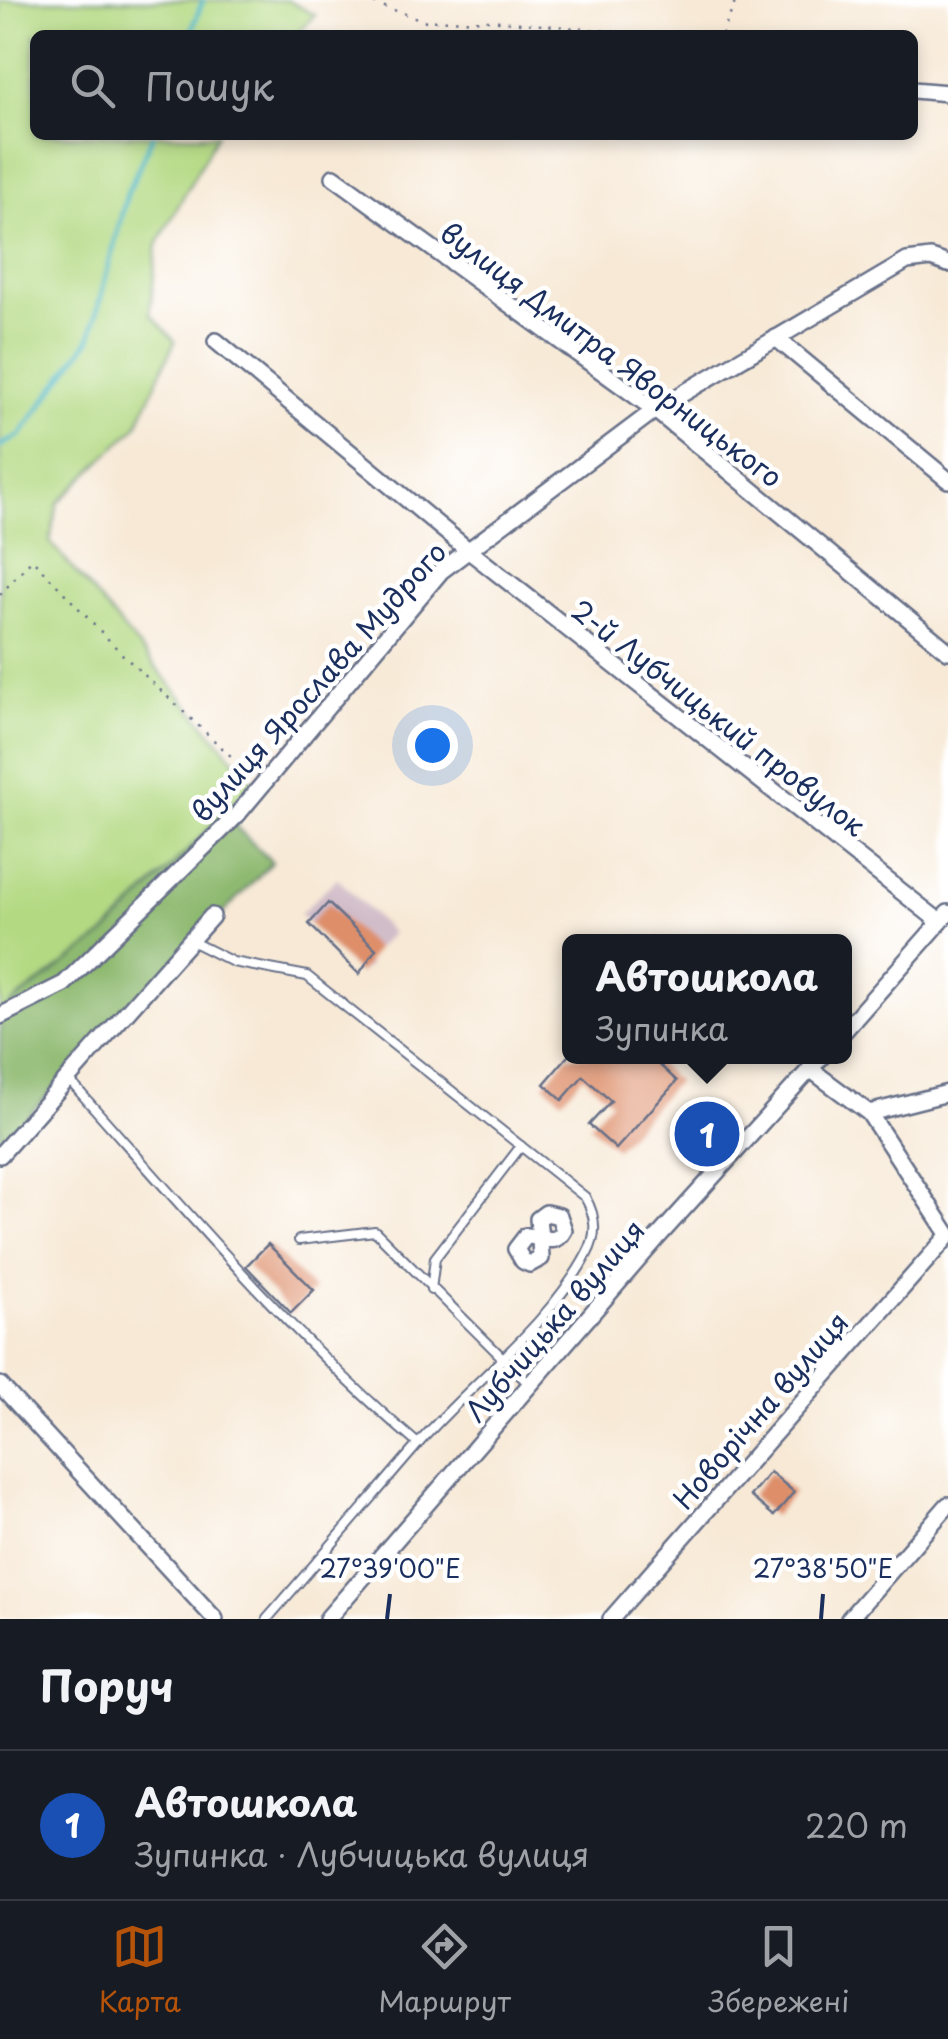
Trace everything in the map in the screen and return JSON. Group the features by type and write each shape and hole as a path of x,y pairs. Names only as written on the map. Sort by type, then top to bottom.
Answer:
{"street":[{"path":"918,90 948,92"},
{"name":"вулиця Дмитра Яворницького","path":"334,177 655,410 948,651"},
{"name":"вулиця Ярослава Мудрого","path":"0,1016 64,984 262,786 440,571 655,410 907,262 931,258 948,264"},
{"path":"776,338 948,480"},
{"name":"2-й Лубчицький провулок","path":"216,341 468,550 944,918"},
{"path":"0,1155 212,916"},
{"path":"852,1022 944,918"},
{"name":"Лубчицька вулиця","path":"327,1619 815,1064"},
{"path":"817,1064 869,1113 948,1235"},
{"path":"869,1113 948,1093"},
{"name":"Новорічна вулиця","path":"612,1619 948,1235"},
{"path":"0,1385 215,1619"},
{"path":"849,1619 948,1505"}],"lane":[{"path":"190,940 233,962 307,976 585,1196 594,1212 595,1233 571,1279 503,1358 418,1444 268,1619"},
{"path":"70,1080 233,1263 362,1396 418,1444"},
{"path":"432,1290 435,1258 522,1146"},
{"path":"299,1240 375,1231 530,1385"}],"path":[{"path":"364,0 426,21 490,20 595,30"},
{"path":"724,30 736,0"},
{"path":"0,595 32,559 124,656 262,786"}],"shaded area":[{"path":"337,878 392,933 365,960 369,965 359,974 300,914"}],"green space":[{"path":"0,0 287,0 315,15 301,30 30,30 30,140 214,140 157,245 150,313 175,341 137,426 58,503 50,542 254,783 104,935 0,1012"},
{"path":"230,809 238,829 272,862 0,1145 0,1012 104,935"}],"building":[{"path":"328,903 376,949 359,974 309,924"},
{"path":"562,1063 659,1064 677,1081 616,1149 589,1125 611,1101 583,1076 562,1100 544,1084"},
{"path":"268,1244 314,1290 291,1313 246,1266"},
{"path":"770,1472 794,1492 774,1516 750,1496"}],"waterway":[{"path":"192,30 203,0"},
{"path":"0,446 20,435 90,339 127,194 151,140"}],"place":[{"name":"Автошкола","path":"707,1134"}]}
